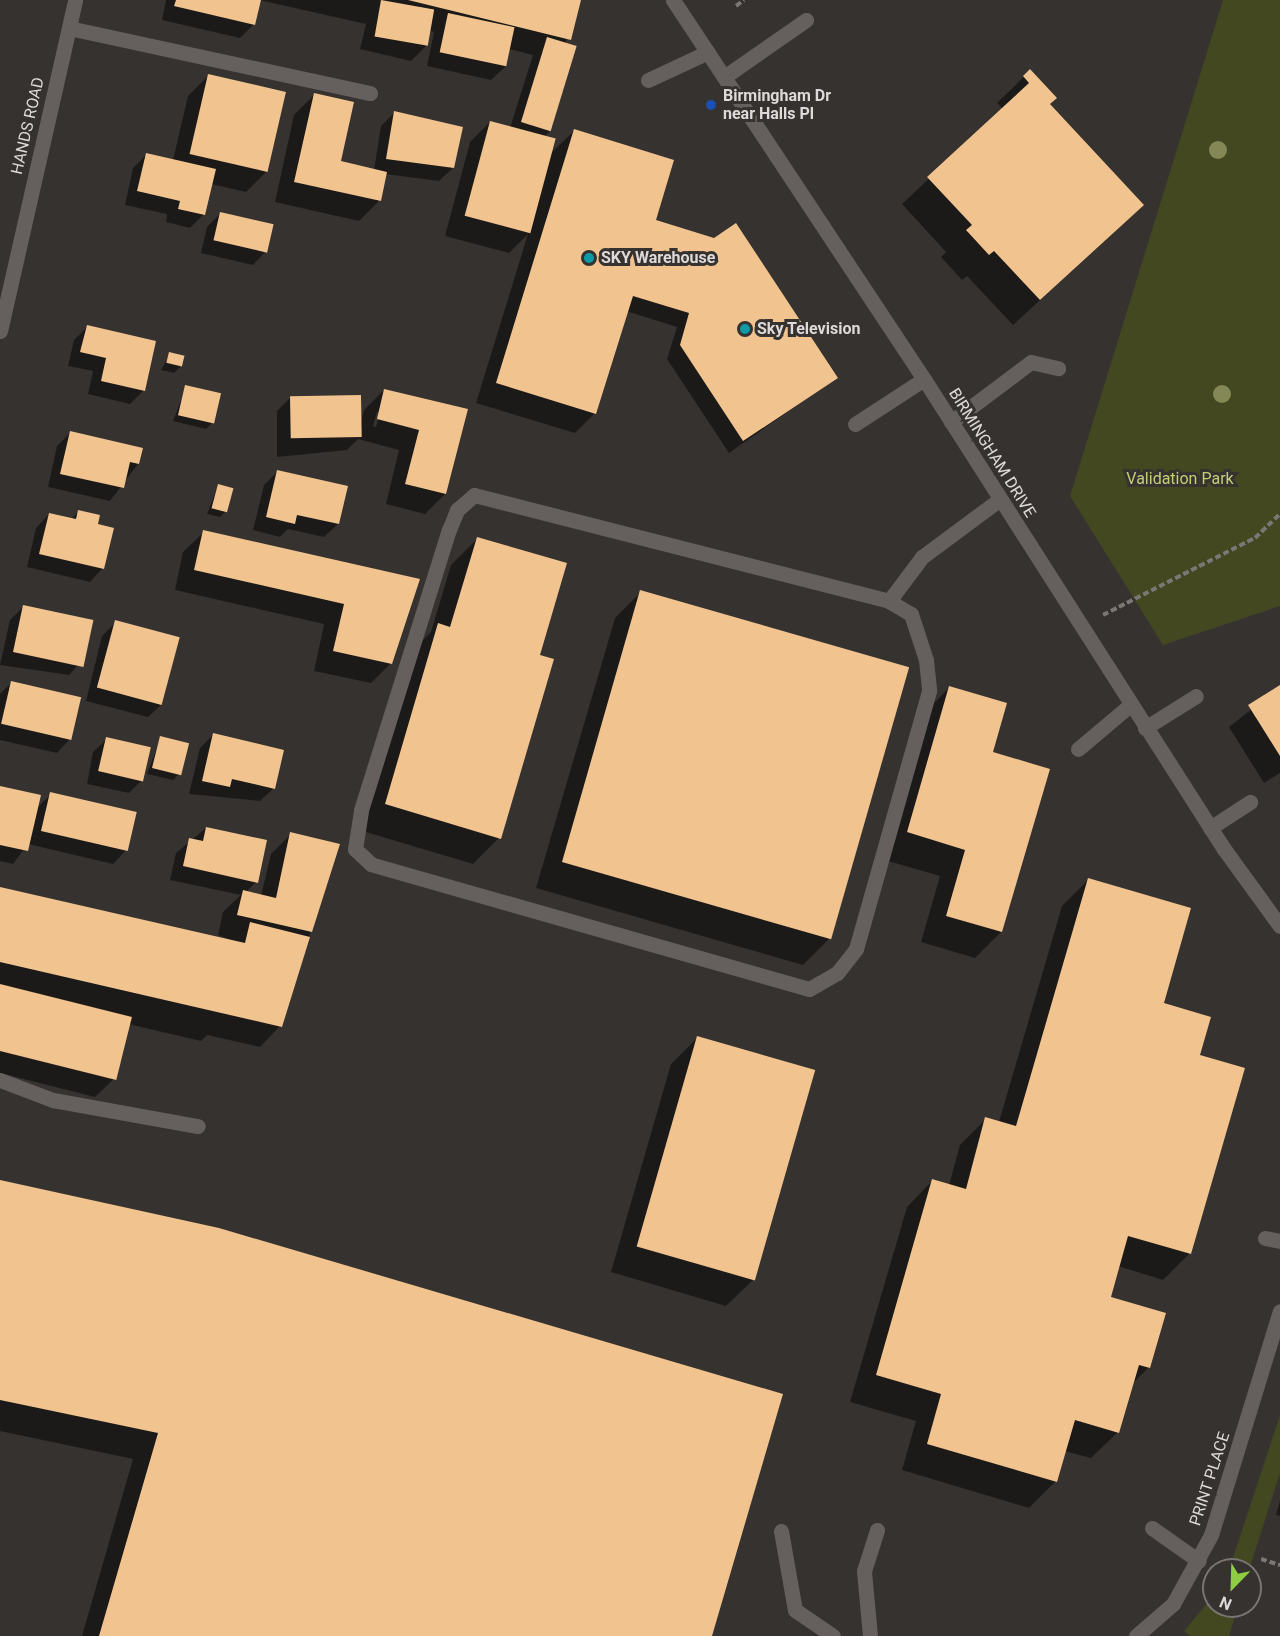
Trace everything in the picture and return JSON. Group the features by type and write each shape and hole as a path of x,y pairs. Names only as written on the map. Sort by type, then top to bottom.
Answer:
{"main road":[{"name":"HANDS ROAD","path":"0,331 75,0"},
{"name":"BIRMINGHAM DRIVE","path":"673,0 924,379 1210,828 1280,926"},
{"path":"724,77 806,20"},
{"path":"69,28 370,93"},
{"path":"648,80 708,52"},
{"path":"951,422 1031,362 1058,368"},
{"path":"855,424 924,379"},
{"path":"474,495 889,601 911,615 919,633 929,691 856,949 837,973 809,989 371,864 355,849 361,810 450,530 457,510 474,495"},
{"path":"889,601 922,556 1000,499"},
{"path":"1145,728 1196,696"},
{"path":"1078,749 1131,705"},
{"path":"1210,828 1250,802"},
{"path":"0,1080 53,1100 198,1126"},
{"name":"PRINT PLACE","path":"1144,1633 1173,1604 1199,1561 1225,1495 1280,1311"},
{"path":"1152,1528 1199,1561"},
{"path":"870,1636 864,1571 877,1530"},
{"path":"781,1531 795,1610 832,1636"}],"path":[{"path":"736,6 744,0"},
{"path":"1082,628 1255,537 1280,514"},
{"path":"1262,1559 1280,1565"}],"green space":[{"name":"Validation Park","path":"1223,0 1280,0 1280,606 1163,645 1070,496"},
{"path":"1280,1415 1280,1473 1253,1558 1233,1558"},
{"path":"1202,1609 1202,1618 1234,1618 1229,1636 1190,1636 1184,1631"}],"building":[{"path":"176,0 261,0 255,25 174,6"},
{"path":"381,0 434,9 428,46 375,36"},
{"path":"408,0 581,0 571,40"},
{"path":"448,13 515,27 506,66 440,52"},
{"path":"547,37 577,46 551,131 521,122"},
{"path":"1030,69 1057,98 1050,104 1144,205 1040,300 994,251 989,255 966,230 972,225 927,177 1029,83 1023,76"},
{"path":"208,74 286,92 268,172 190,154"},
{"path":"314,93 354,102 341,161 387,172 381,201 294,182"},
{"path":"394,111 463,127 454,168 386,159"},
{"path":"490,121 556,139 530,233 465,216"},
{"path":"574,129 674,160 656,220 714,238 736,223 838,378 743,441 680,345 689,313 633,296 596,414 496,383"},
{"path":"146,153 216,169 205,215 178,209 180,201 137,191"},
{"path":"220,212 274,224 267,253 213,240"},
{"path":"87,325 156,341 145,391 101,381 106,358 80,352"},
{"path":"169,352 185,356 182,367 166,363"},
{"path":"185,385 221,393 214,424 178,415"},
{"path":"384,389 468,409 446,494 405,484 419,430 377,419"},
{"path":"361,395 362,437 291,438 290,396"},
{"path":"70,431 143,448 139,464 130,462 124,488 60,474"},
{"path":"277,470 348,486 339,524 297,515 295,524 266,517"},
{"path":"218,484 233,488 227,512 212,508"},
{"path":"78,510 100,515 98,524 114,528 104,569 39,554 49,513 76,519"},
{"path":"203,530 420,579 392,664 333,651 344,604 194,570"},
{"path":"477,537 567,563 540,655 554,659 501,839 385,804 438,623 450,627"},
{"path":"640,590 909,667 831,939 562,862"},
{"path":"23,605 93,620 83,667 13,652"},
{"path":"115,620 180,637 162,705 97,688"},
{"path":"11,681 81,697 71,740 1,724"},
{"path":"1280,685 1280,756 1248,705"},
{"path":"949,686 1007,703 993,752 1050,769 1002,932 946,916 965,850 907,832"},
{"path":"213,733 284,750 275,789 232,779 230,787 202,781"},
{"path":"160,736 189,743 181,775 152,768"},
{"path":"106,737 151,747 143,781 98,771"},
{"path":"0,786 41,795 28,851 0,845"},
{"path":"50,792 137,812 128,851 41,831"},
{"path":"206,827 267,840 258,883 183,866 189,838 203,841"},
{"path":"290,832 340,844 312,932 237,915 243,890 276,898"},
{"path":"1088,878 1191,908 1164,1003 1211,1017 1200,1055 1245,1068 1191,1254 1128,1236 1111,1297 1166,1313 1150,1368 1139,1365 1119,1433 1075,1420 1057,1482 927,1444 941,1394 876,1375 932,1179 966,1189 985,1117 1016,1126"},
{"path":"0,887 245,943 250,922 310,937 282,1027 0,962"},
{"path":"0,984 132,1017 116,1080 0,1051"},
{"path":"697,1036 815,1070 755,1280 637,1247"},
{"path":"0,1180 219,1228 783,1394 712,1636 99,1636 158,1433 0,1400"}],"place":[{"name":"Birmingham Dr near Halls Pl","path":"711,105"},
{"name":"SKY Warehouse","path":"589,258"},
{"name":"Sky Television","path":"745,329"}]}
